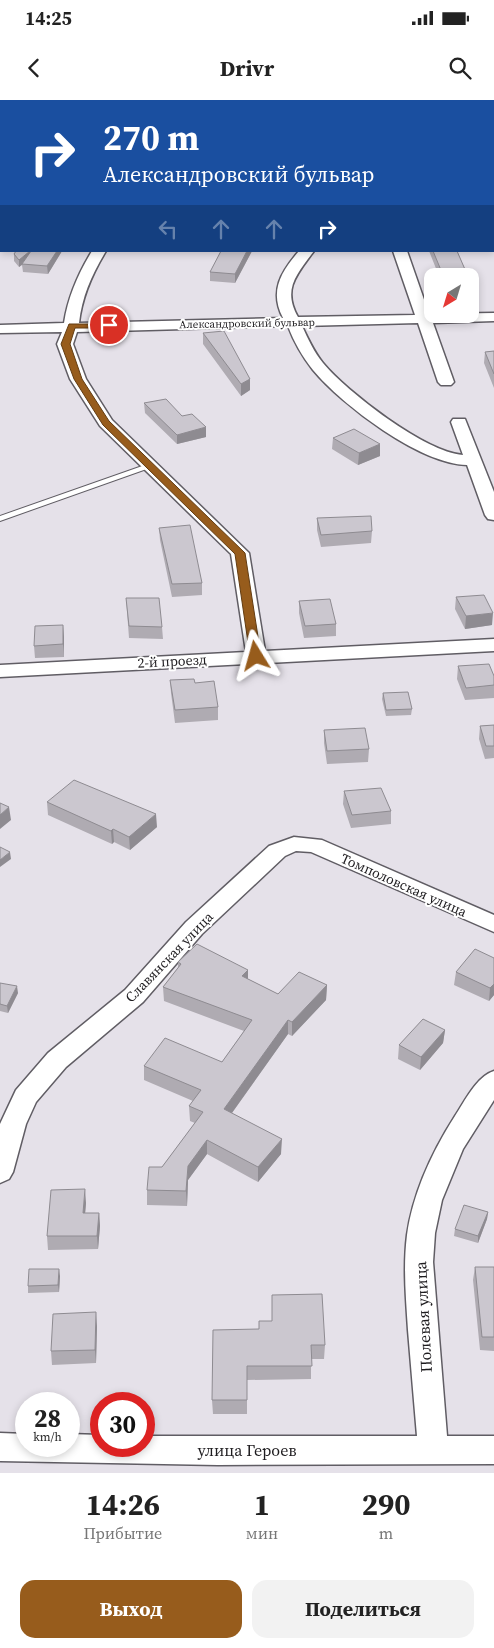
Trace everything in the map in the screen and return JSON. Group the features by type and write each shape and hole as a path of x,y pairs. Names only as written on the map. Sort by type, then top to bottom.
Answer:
{"street":[{"path":"98,252 87,271 74,304 72,326 66,344 78,379 106,423 240,553 256,656"},
{"path":"306,252 288,277 284,291 285,310 294,323 306,351 343,391 364,409 412,439 436,451 456,459 474,461"},
{"path":"400,252 424,320"},
{"name":"Александровский бульвар","path":"479,318 494,317"},
{"name":"Александровский бульвар","path":"0,329 424,320"},
{"path":"425,323 446,382"},
{"path":"459,422 494,515"},
{"name":"2-й проезд","path":"0,671 256,656 494,645"},
{"name":"Славянская улица","path":"0,1172 13,1124 25,1097 57,1060 134,996 194,928 277,851 294,844 314,845"},
{"name":"Томполовская улица","path":"314,845 494,924"},
{"name":"Полевая улица","path":"433,1450 418,1266 424,1219 436,1180 451,1145 480,1099 494,1081"},
{"name":"улица Героев","path":"0,1447 218,1450 494,1450"}],"lane":[{"path":"0,519 151,466"}],"building":[{"path":"15,252 29,252 19,260 14,254"},
{"path":"30,252 56,252 47,266 22,264"},
{"path":"220,252 246,252 235,274 210,272"},
{"path":"433,252 457,252 464,268 440,268"},
{"path":"224,331 250,379 241,384 203,333"},
{"path":"494,351 494,374 485,352"},
{"path":"166,399 182,416 192,414 206,427 177,435 144,403"},
{"path":"354,429 380,444 359,453 333,438"},
{"path":"371,516 372,531 321,535 317,518"},
{"path":"190,525 202,583 172,584 159,528"},
{"path":"484,595 493,613 466,616 456,597"},
{"path":"126,598 159,598 162,627 129,626"},
{"path":"330,599 336,624 305,626 299,601"},
{"path":"63,625 63,644 34,646 35,626"},
{"path":"489,664 494,676 494,685 466,688 458,666"},
{"path":"194,679 195,683 214,681 218,707 175,710 170,680"},
{"path":"408,692 412,709 386,710 383,693"},
{"path":"494,725 494,746 486,746 480,726"},
{"path":"365,728 369,749 327,751 324,730"},
{"path":"74,780 156,814 129,837 113,829 111,831 47,802"},
{"path":"381,788 391,811 352,815 344,791"},
{"path":"0,803 9,807 0,815"},
{"path":"0,847 10,852 0,860"},
{"path":"197,944 248,970 242,976 278,994 299,972 327,985 292,1022 288,1020 224,1109 282,1139 258,1167 207,1140 188,1166 186,1191 147,1190 149,1167 162,1167 203,1112 189,1106 201,1090 144,1066 165,1038 222,1062 252,1020 163,987 181,964 178,962"},
{"path":"475,949 494,958 494,984 490,988 456,972"},
{"path":"0,983 17,986 7,1006 0,1004"},
{"path":"423,1019 445,1030 421,1057 399,1045"},
{"path":"85,1189 83,1213 99,1213 97,1236 47,1236 51,1190"},
{"path":"464,1205 488,1212 478,1236 455,1229"},
{"path":"475,1267 494,1267 494,1337 482,1337"},
{"path":"29,1269 59,1269 58,1285 28,1286"},
{"path":"322,1294 325,1345 311,1345 312,1366 247,1366 247,1400 212,1400 213,1330 259,1329 259,1321 272,1321 272,1295"},
{"path":"96,1312 95,1350 51,1351 53,1314"}],"route":[{"path":"109,325 72,326 66,344 78,379 106,423 240,553 256,656"}]}
